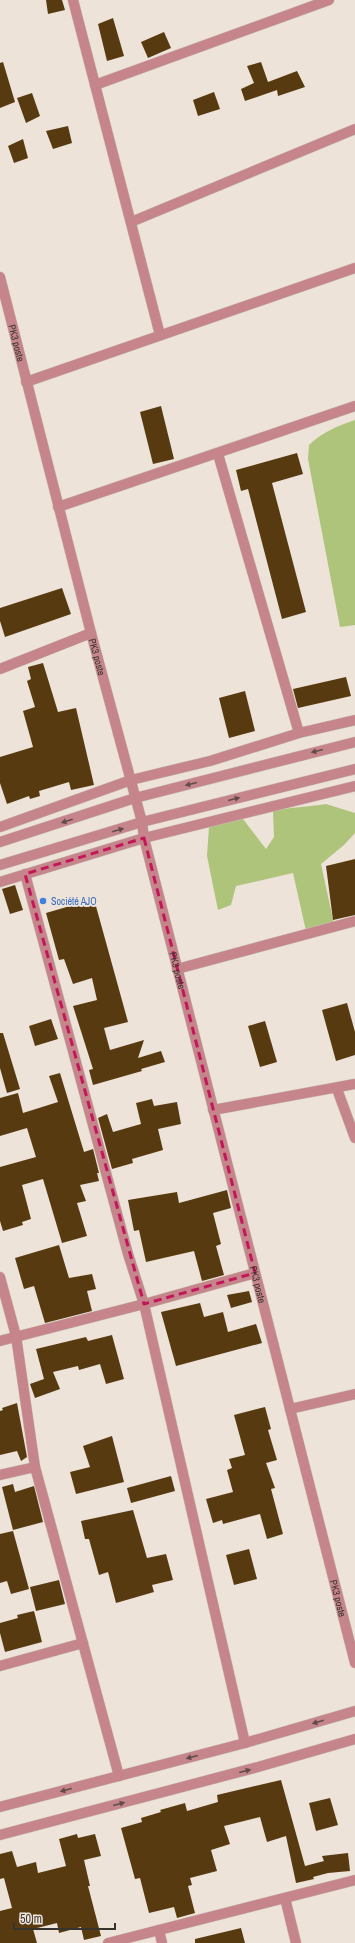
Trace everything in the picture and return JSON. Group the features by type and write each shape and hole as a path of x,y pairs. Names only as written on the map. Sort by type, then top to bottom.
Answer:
{"street":[{"path":"73,0 160,335"},
{"path":"95,86 329,0"},
{"path":"131,222 355,129"},
{"path":"26,382 355,268"},
{"name":"PK3 poste","path":"0,277 2,294 142,822 144,838 177,969 355,1663"},
{"path":"58,507 218,454 355,406"},
{"path":"218,454 299,733"},
{"path":"0,669 91,633"},
{"path":"0,827 131,780 210,761 299,733 355,720"},
{"path":"0,842 135,798 355,742"},
{"path":"0,865 142,822 355,769"},
{"path":"0,882 144,838 355,786"},
{"path":"25,874 123,1238 144,1304 245,1743"},
{"path":"177,969 355,921"},
{"path":"213,1110 337,1089 355,1084"},
{"path":"337,1089 355,1138"},
{"path":"0,1341 144,1304 256,1273"},
{"path":"0,1277 16,1336 35,1467 119,1776"},
{"path":"290,1409 355,1394"},
{"path":"0,1476 35,1467"},
{"path":"0,1666 82,1643"},
{"path":"0,1807 245,1743 355,1711"},
{"path":"0,1834 258,1767 355,1739"},
{"path":"108,1943 355,1880"},
{"path":"285,1898 296,1943"},
{"path":"159,1930 162,1943"}],"highlighted area":[{"path":"144,838 255,1273 144,1304 25,874"}],"green space":[{"path":"355,420 355,625 340,627 308,459 309,445 314,440 336,427"},
{"path":"326,804 355,813 355,833 344,845 321,864 334,924 306,931 293,873 236,886 231,905 218,910 207,856 209,827 231,820 243,819 266,849 274,837 273,811"}],"building":[{"path":"46,0 62,0 65,10 48,14"},
{"path":"113,18 124,56 107,61 98,24"},
{"path":"164,32 171,48 148,58 141,42"},
{"path":"3,62 15,102 0,108 0,63"},
{"path":"261,62 268,82 297,71 305,87 278,96 277,90 245,101 241,89 254,83 247,66"},
{"path":"214,92 220,109 198,116 193,100"},
{"path":"32,93 40,116 26,123 17,98"},
{"path":"68,126 72,143 53,149 46,131"},
{"path":"23,139 28,158 14,163 8,146"},
{"path":"161,406 174,459 153,464 140,412"},
{"path":"297,453 303,474 272,483 306,612 282,619 248,489 241,491 236,470"},
{"path":"62,588 71,614 5,637 0,621 0,608"},
{"path":"43,663 58,712 76,708 94,785 71,790 69,782 39,791 40,796 30,799 29,796 7,804 0,783 0,757 33,747 23,711 35,707 27,681 31,679 28,667"},
{"path":"346,677 351,696 298,708 293,689"},
{"path":"245,691 255,731 229,738 219,698"},
{"path":"355,859 355,915 333,920 326,866"},
{"path":"15,885 23,910 10,914 2,889"},
{"path":"94,899 128,1022 104,1028 110,1050 144,1040 138,1058 161,1051 165,1062 141,1069 142,1071 93,1085 89,1070 93,1069 73,1006 97,1000 92,978 73,984 64,959 59,960 46,913"},
{"path":"347,1003 355,1032 355,1055 336,1061 322,1010"},
{"path":"51,1019 58,1039 35,1046 29,1026"},
{"path":"265,1021 277,1062 260,1067 248,1026"},
{"path":"0,1033 3,1033 20,1089 7,1093 0,1068"},
{"path":"60,1073 84,1152 93,1149 99,1173 97,1173 99,1181 80,1185 86,1201 77,1203 87,1236 62,1243 43,1179 22,1185 31,1219 22,1222 23,1225 3,1231 0,1221 0,1167 36,1157 27,1128 0,1136 0,1098 18,1093 23,1113 58,1102 49,1076"},
{"path":"152,1099 154,1106 177,1102 181,1124 158,1129 163,1150 132,1159 133,1163 112,1169 98,1118 107,1114 113,1132 141,1124 136,1103"},
{"path":"227,1190 231,1208 213,1213 221,1244 216,1246 224,1275 202,1281 194,1251 146,1262 139,1230 134,1231 128,1200 177,1192 179,1203"},
{"path":"59,1245 69,1278 92,1274 96,1289 87,1291 92,1311 45,1323 34,1286 24,1289 15,1258"},
{"path":"249,1291 252,1302 231,1308 227,1295"},
{"path":"200,1303 204,1317 223,1312 228,1332 256,1324 262,1343 176,1366 161,1312"},
{"path":"112,1335 124,1379 106,1384 100,1364 79,1370 78,1366 53,1372 60,1389 35,1398 30,1384 44,1379 36,1349 86,1337 88,1341"},
{"path":"17,1403 27,1457 21,1461 17,1451 0,1455 0,1411 3,1410 2,1408"},
{"path":"265,1407 271,1429 268,1430 277,1460 266,1463 275,1488 271,1489 283,1534 267,1539 260,1514 223,1524 222,1520 213,1523 206,1499 233,1492 227,1470 232,1468 229,1459 245,1455 234,1415"},
{"path":"112,1436 124,1482 76,1494 70,1472 90,1467 83,1446"},
{"path":"171,1476 175,1491 131,1503 127,1488"},
{"path":"13,1484 15,1492 34,1486 43,1522 13,1530 2,1487"},
{"path":"133,1510 147,1558 166,1554 173,1580 152,1585 154,1592 116,1603 108,1572 99,1575 89,1539 85,1539 81,1521"},
{"path":"13,1531 29,1589 11,1594 7,1581 0,1583 0,1534"},
{"path":"249,1549 257,1579 234,1585 226,1555"},
{"path":"59,1580 65,1604 36,1611 30,1587"},
{"path":"34,1611 42,1642 5,1652 0,1633 0,1623 18,1618 17,1615"},
{"path":"281,1780 305,1866 324,1861 322,1856 348,1853 350,1871 328,1873 313,1877 314,1879 296,1883 286,1836 267,1842 260,1817 224,1826 230,1844 211,1850 217,1871 190,1878 192,1885 188,1886 195,1913 177,1918 174,1907 149,1913 140,1878 135,1879 121,1828 142,1822 141,1818 161,1812 160,1810 185,1803 187,1811 218,1802 217,1795"},
{"path":"330,1798 338,1825 316,1831 309,1803"},
{"path":"77,1834 78,1838 95,1834 101,1856 84,1860 90,1886 88,1886 101,1936 84,1940 81,1927 59,1933 57,1923 33,1929 37,1943 0,1943 0,1911 12,1908 4,1878 0,1879 0,1854 12,1851 17,1867 36,1862 38,1873 66,1866 59,1839"},
{"path":"241,1928 245,1943 195,1943 195,1939"}],"place":[{"name":"Société AJO","path":"43,901"}]}
